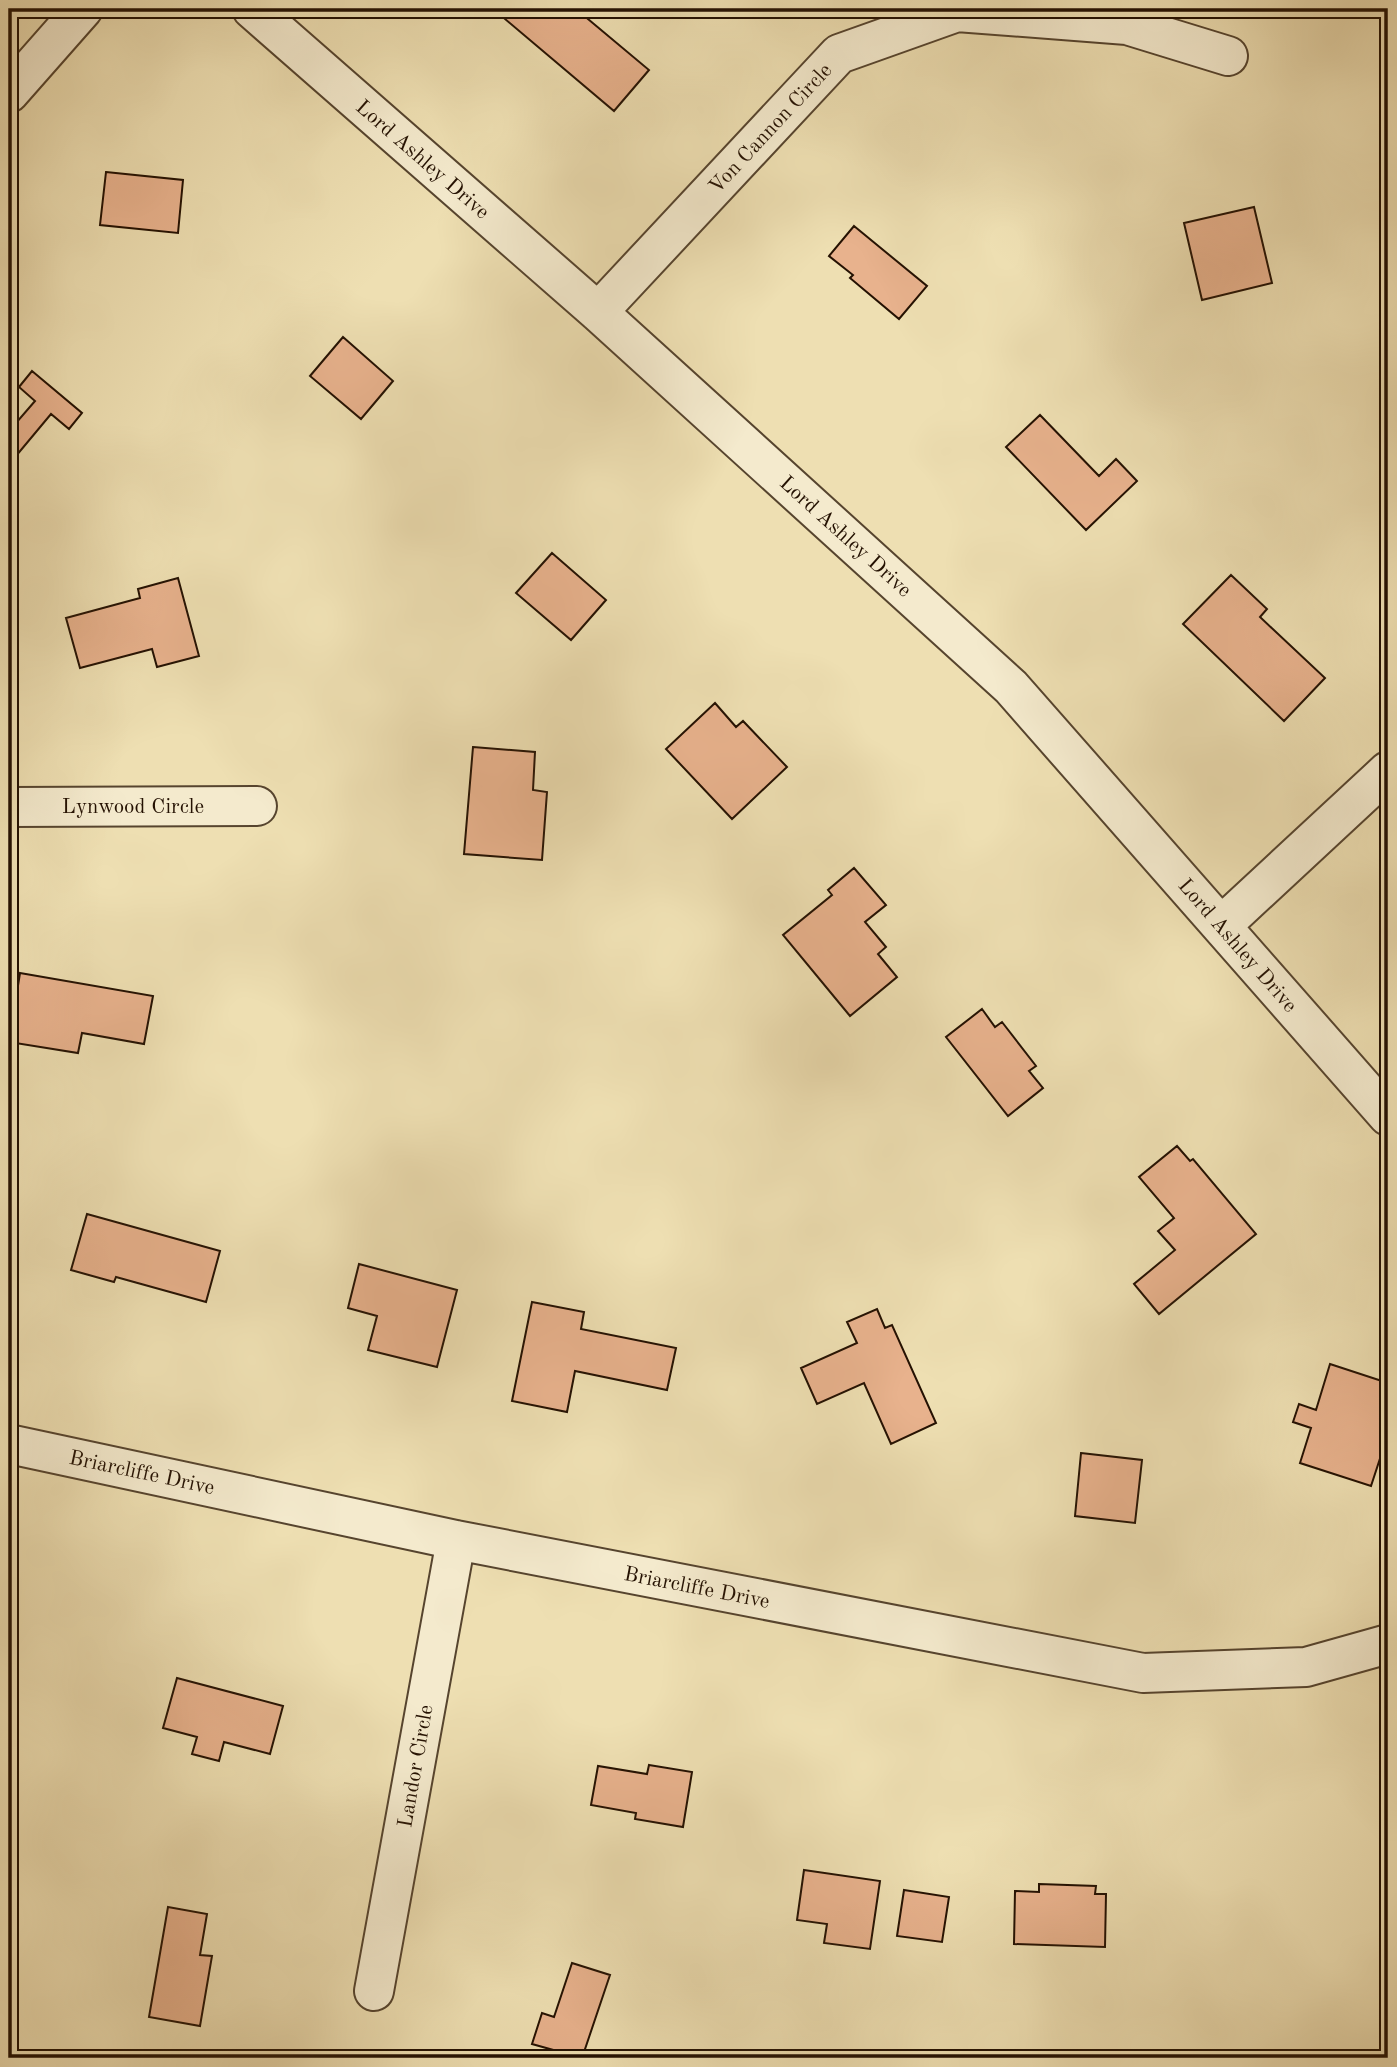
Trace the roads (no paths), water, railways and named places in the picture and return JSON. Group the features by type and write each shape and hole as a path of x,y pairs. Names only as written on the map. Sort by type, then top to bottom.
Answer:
{"street":[{"path":"9,93 83,9"},
{"name":"Lord Ashley Drive","path":"252,9 598,312 1012,687 1388,1116"},
{"name":"Von Cannon Circle","path":"598,312 839,54 957,12 1127,25 1228,56"},
{"path":"1221,926 1388,771"},
{"name":"Lynwood Circle","path":"9,807 257,806"},
{"name":"Briarcliffe Drive","path":"9,1444 456,1540 1143,1673 1306,1667 1388,1644"},
{"name":"Landor Circle","path":"374,1991 456,1540"}]}
